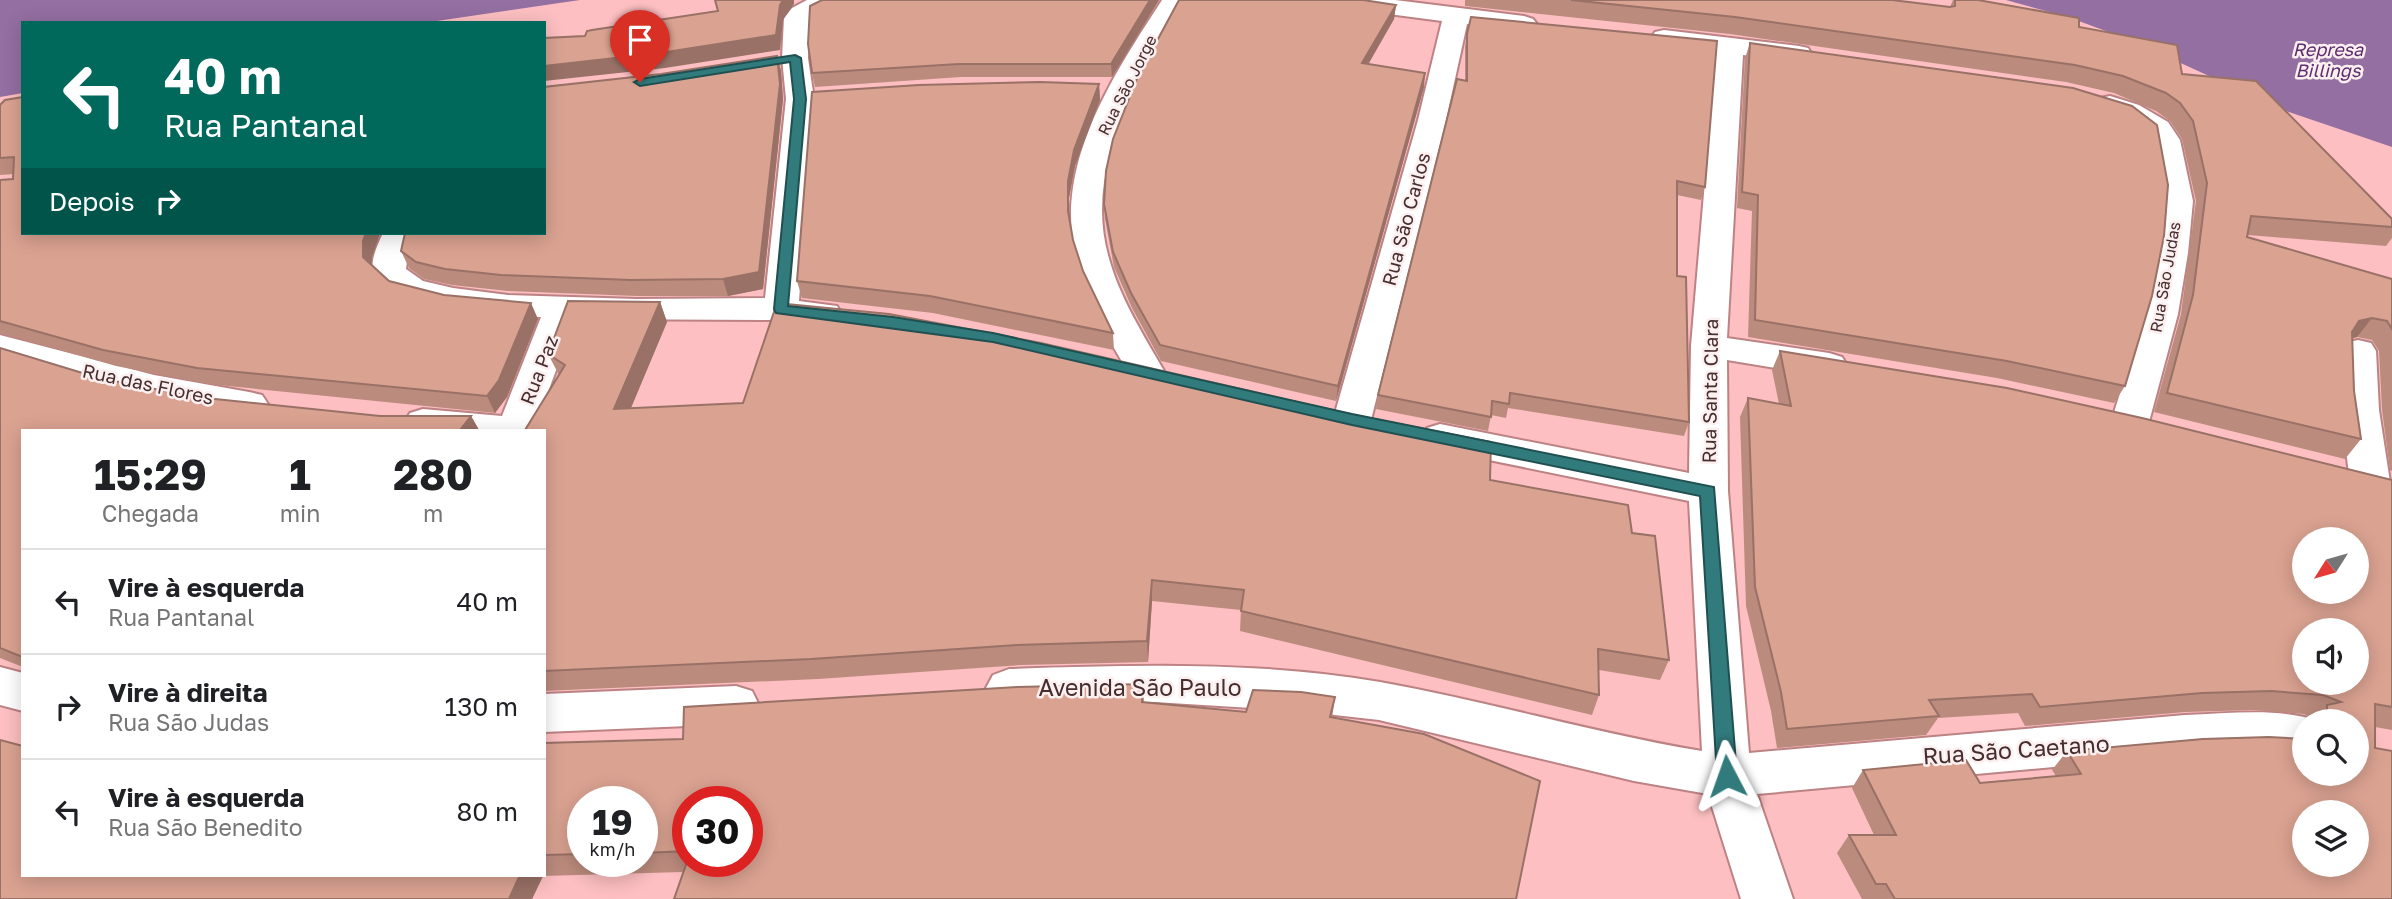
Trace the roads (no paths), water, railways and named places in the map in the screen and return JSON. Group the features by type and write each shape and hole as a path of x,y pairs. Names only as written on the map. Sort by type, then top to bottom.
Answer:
{"street":[{"path":"781,309 814,97 782,60 800,13 817,5 848,0"},
{"name":"Rua São Jorge","path":"1106,363 1158,374 1116,317 1088,240 1088,185 1109,89 1174,0"},
{"path":"1335,0 1553,27"},
{"name":"Rua São Carlos","path":"1456,17 1366,422 1708,491"},
{"path":"1635,35 1822,58"},
{"name":"Rua Santa Clara","path":"1730,45 1709,346 1708,491 1727,776 1767,899"},
{"name":"Rua São Judas","path":"2079,96 2129,111 2158,128 2165,140 2177,201 2172,253 2161,314 2130,422"},
{"path":"398,235 390,260 390,273 398,282 413,290 440,297 562,309 781,309 856,318"},
{"name":"Rua Paz","path":"515,429 562,309"},
{"name":"Rua das Flores","path":"0,345 112,380 208,399 287,408"},
{"path":"1709,346 1864,371"},
{"path":"2330,472 2381,485 2360,410 2357,351"},
{"path":"392,419 497,429"},
{"name":"Avenida São Paulo","path":"966,691 1154,683 1298,692 1378,702 1634,760 1727,776"},
{"path":"0,686 21,691"},
{"path":"546,713 776,703"},
{"name":"Rua São Caetano","path":"1727,776 2185,736 2251,733 2292,735"}],"water":[{"path":"0,0 580,0 437,21 21,21 21,93 0,97"},
{"name":"Represa Billings","path":"2006,0 2392,0 2392,147 2286,111 2130,40 2068,17"}]}
